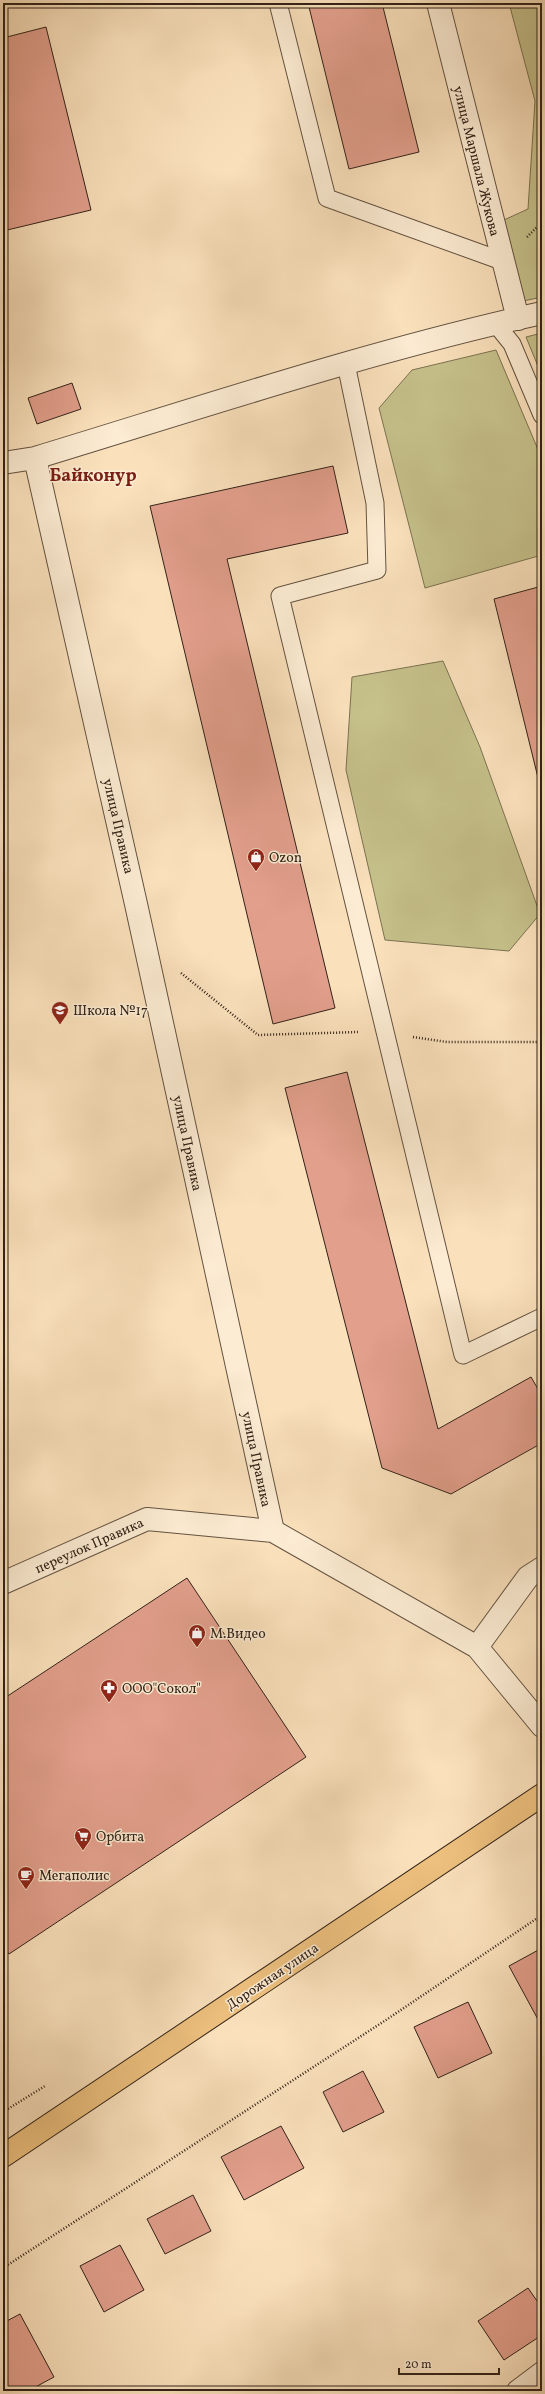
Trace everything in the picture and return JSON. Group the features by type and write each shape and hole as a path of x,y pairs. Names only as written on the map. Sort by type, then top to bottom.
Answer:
{"main road":[{"name":"Дорожная улица","path":"3,2156 542,1795"}],"street":[{"name":"улица Маршала Жукова","path":"438,3 502,261 518,319"},
{"path":"3,463 35,458 346,364 495,323 542,313"},
{"name":"улица Правика","path":"35,458 135,896 273,1530"},
{"name":"переулок Правика","path":"3,1583 148,1519 273,1530"},
{"path":"273,1530 476,1647 542,1726"},
{"path":"476,1647 528,1577 542,1568"},
{"path":"518,2391 542,2373"}],"lane":[{"path":"278,3 327,198 502,261"},
{"path":"495,323 512,344 542,415"},
{"path":"346,364 375,502 377,570 280,596 463,1355 542,1317"}],"path":[{"path":"180,972 258,1035 384,1032 447,1042 542,1042"},
{"path":"3,2268 386,2020 542,1915"},
{"path":"3,2112 45,2086"}],"shaded area":[{"path":"509,3 542,3 542,297 514,303 493,225 528,209 535,101"},
{"path":"542,333 542,376 526,337"},
{"path":"496,350 542,459 542,555 425,588 379,408 412,370"},
{"path":"443,661 480,747 540,914 509,951 385,940 346,770 352,677"}],"building":[{"path":"308,3 382,3 419,152 349,169"},
{"path":"46,27 91,210 3,231 3,38"},
{"path":"72,383 81,409 37,424 28,398"},
{"path":"333,466 348,533 227,559 335,1008 273,1024 150,506"},
{"path":"542,586 542,794 494,599"},
{"path":"347,1072 438,1429 531,1377 542,1396 542,1443 451,1494 382,1468 285,1088"},
{"name":"Орбита","path":"187,1578 306,1757 9,1954 3,1946 3,1699"},
{"path":"542,1948 542,2025 541,2025 509,1966"},
{"path":"468,2002 492,2053 438,2078 414,2027"},
{"path":"363,2071 384,2112 343,2132 323,2092"},
{"path":"281,2126 304,2168 244,2200 221,2157"},
{"path":"193,2195 211,2231 165,2254 147,2219"},
{"path":"120,2245 144,2290 104,2312 80,2266"},
{"path":"528,2288 542,2308 542,2335 504,2360 478,2321"},
{"path":"20,2314 54,2377 28,2391 3,2391 3,2323"}],"place":[{"name":"Ozon","path":"256,872"},
{"name":"Школа №17","path":"60,1025"},
{"name":"М.Видео","path":"197,1648"},
{"name":"ООО\"Сокол\"","path":"109,1703"},
{"name":"Орбита","path":"83,1851"},
{"name":"Мегаполис","path":"26,1890"}],"district":[{"name":"Байконур","path":"93,475"}]}
